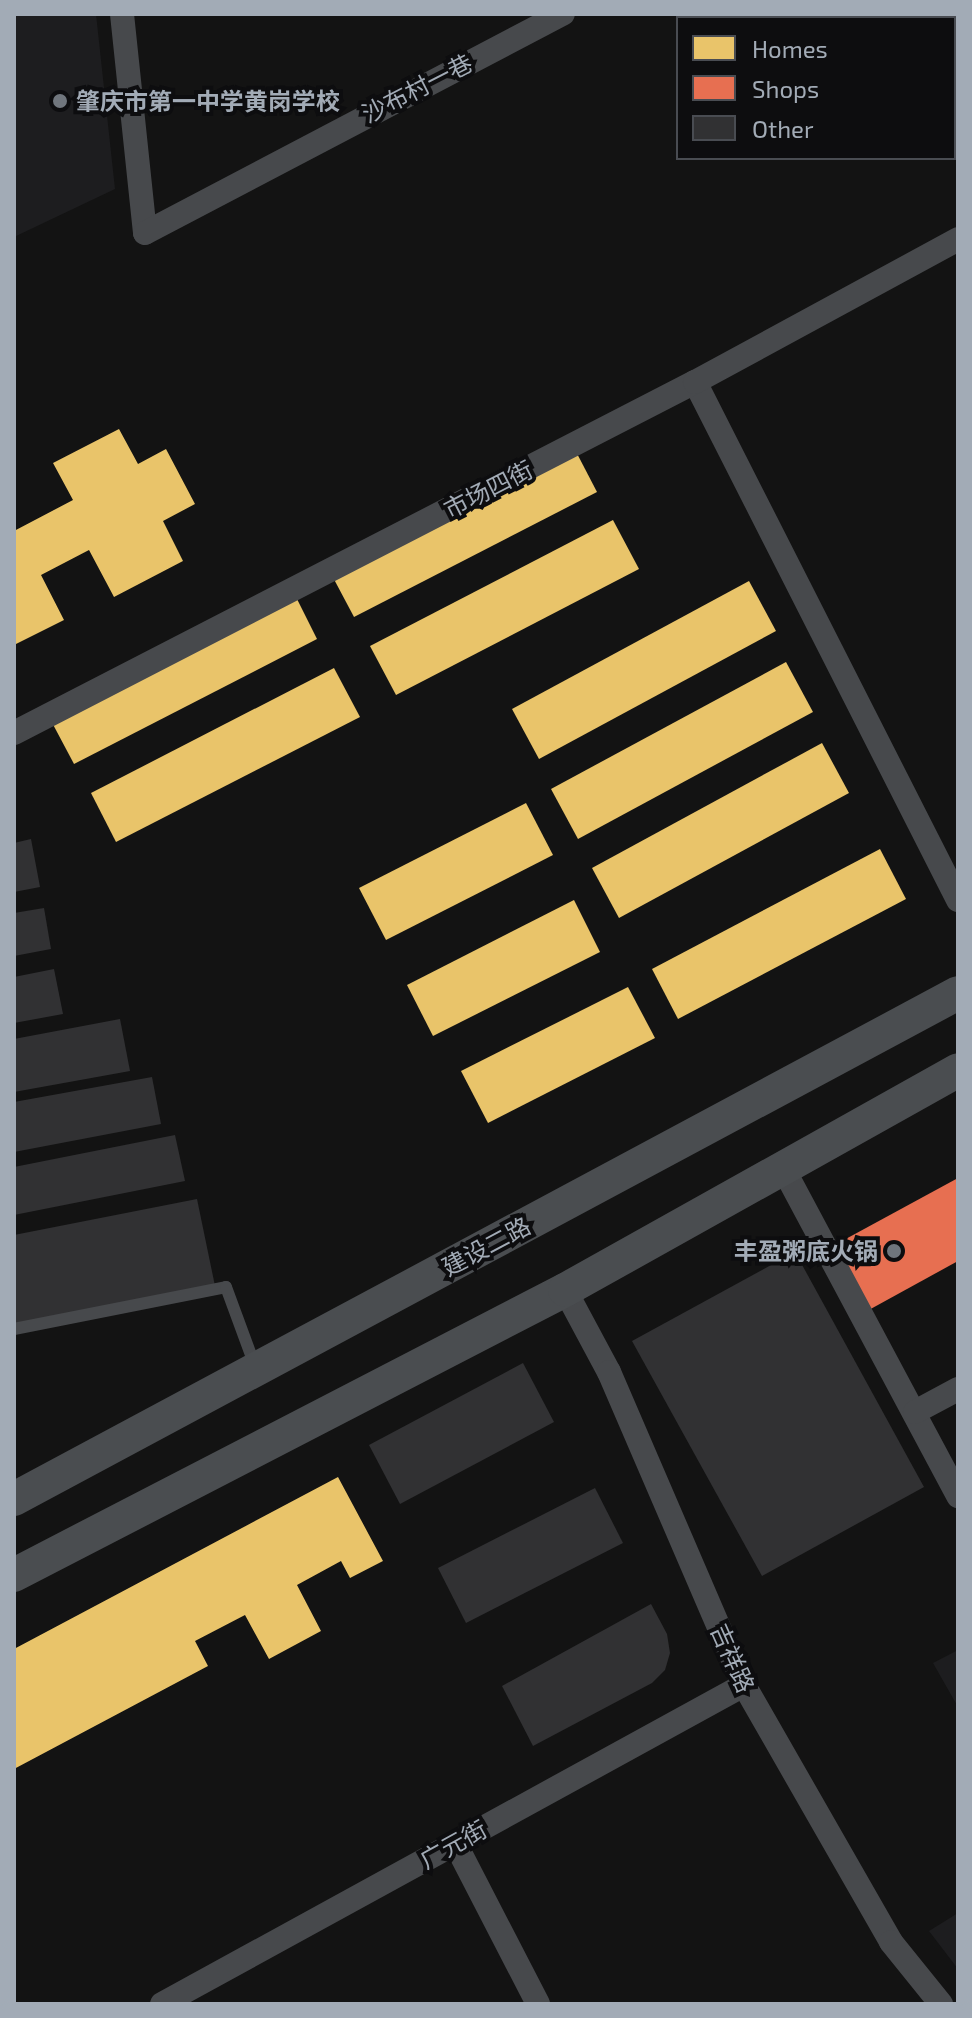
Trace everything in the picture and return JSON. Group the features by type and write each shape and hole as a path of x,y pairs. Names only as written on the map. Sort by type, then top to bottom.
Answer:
{"main road":[{"name":"建设二路","path":"14,1499 958,993"},
{"path":"14,1575 565,1290 958,1070"}],"street":[{"name":"沙布村一巷","path":"122,14 145,233 563,14"},
{"name":"市场四街","path":"14,733 695,382 958,239"},
{"path":"695,382 958,900"},
{"path":"783,1168 958,1496"},
{"name":"吉祥路","path":"565,1290 609,1372 744,1685 891,1942 941,2004"},
{"path":"915,1412 958,1389"},
{"name":"广元街","path":"162,2004 744,1685"},
{"path":"455,1843 538,2004"}],"lane":[{"path":"14,1329 226,1287 256,1370"}],"shaded area":[{"name":"肇庆市第一中学黄岗学校","path":"14,14 96,14 115,189 14,237"},
{"path":"958,1650 958,1707 933,1663"},
{"path":"958,1913 958,1969 929,1931"}],"building: Homes":[{"path":"119,429 138,464 166,449 195,504 163,521 183,561 114,597 89,550 41,575 64,620 14,645 14,531 73,500 53,463"},
{"path":"571,442 597,492 354,617 328,568"},
{"path":"613,520 639,569 396,695 370,646"},
{"path":"749,581 776,631 539,759 512,709"},
{"path":"292,589 317,639 74,764 48,715"},
{"path":"786,662 813,712 578,839 551,789"},
{"path":"334,668 360,717 116,842 91,793"},
{"path":"822,743 849,793 619,918 592,868"},
{"path":"526,803 553,855 386,940 359,888"},
{"path":"880,849 906,899 678,1019 652,969"},
{"path":"574,900 600,952 433,1036 407,985"},
{"path":"628,987 655,1038 488,1123 461,1071"},
{"path":"338,1477 383,1561 350,1578 341,1561 297,1585 321,1631 269,1659 245,1615 195,1641 208,1666 14,1769 14,1649"}],"building: Shops":[{"path":"958,1178 958,1261 867,1311 831,1247"}],"building: Other":[{"path":"31,839 40,887 14,892 14,843"},
{"path":"44,908 51,949 14,956 14,913"},
{"path":"54,969 63,1014 14,1023 14,977"},
{"path":"120,1019 130,1071 14,1092 14,1039"},
{"path":"152,1077 161,1124 14,1152 14,1102"},
{"path":"175,1135 185,1181 14,1215 14,1167"},
{"path":"197,1199 215,1286 14,1326 14,1235"},
{"path":"795,1252 924,1487 762,1576 632,1341"},
{"path":"523,1363 554,1422 400,1504 369,1445"},
{"path":"595,1488 623,1543 466,1623 438,1568"},
{"path":"651,1604 667,1634 670,1653 665,1670 652,1683 533,1746 502,1686"}],"place":[{"name":"肇庆市第一中学黄岗学校","path":"60,101"},
{"name":"丰盈粥底火锅","path":"894,1251"}]}
